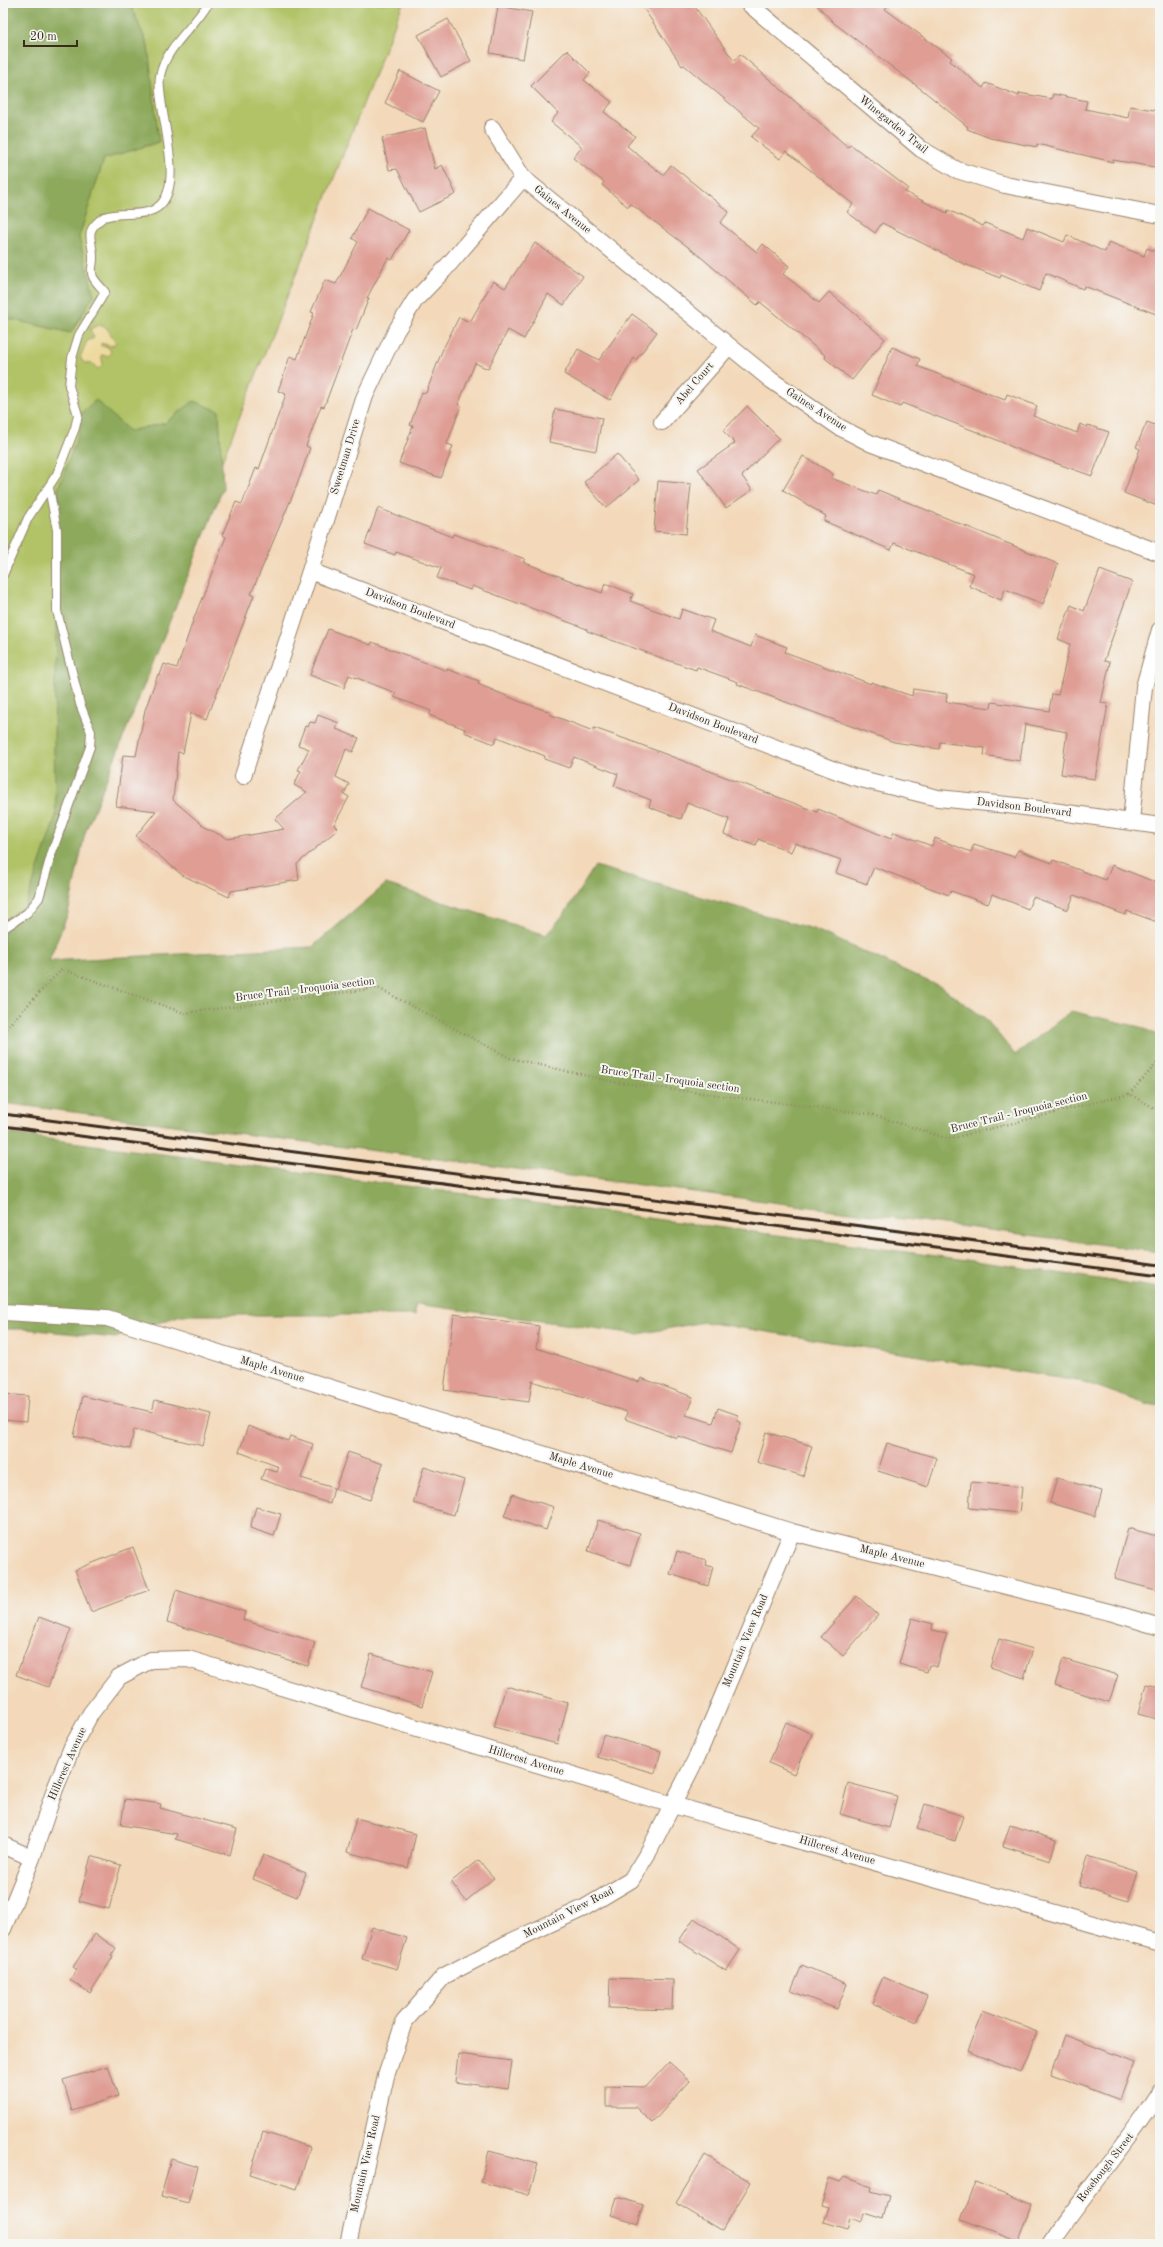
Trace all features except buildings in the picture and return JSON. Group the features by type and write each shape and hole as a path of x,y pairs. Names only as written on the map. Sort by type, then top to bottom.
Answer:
{"street":[{"name":"Winegarden Trail","path":"748,3 921,150 957,170 1005,185 1160,215"},
{"name":"Gaines Avenue","path":"492,128 523,178 728,347 771,380 839,427 870,443 1160,553"},
{"name":"Sweetman Drive","path":"243,776 310,571 364,396 396,331 415,300 444,270 523,178"},
{"name":"Abel Court","path":"662,422 728,347"},
{"name":"Davidson Boulevard","path":"310,571 853,777 938,798 1017,806 1160,826"},
{"path":"1131,822 1144,687 1160,630"},
{"name":"Maple Avenue","path":"3,1312 107,1318 792,1532 1113,1613 1160,1627"},
{"name":"Mountain View Road","path":"348,2244 386,2076 404,2022 444,1976 506,1944 584,1908 631,1880 673,1805 697,1757 792,1532"},
{"name":"Hillcrest Avenue","path":"3,1929 32,1858 69,1754 91,1713 119,1677 151,1660 188,1659 673,1805 1160,1943"},
{"path":"3,1845 32,1858"},
{"name":"Rosebough Street","path":"1050,2244 1077,2205 1139,2126 1160,2092"}],"lane":[{"path":"3,575 28,518 57,474 75,428 78,415 69,386 75,346 93,308 104,296 105,292 94,279 91,270 93,258 90,234 94,226 104,217 151,211 164,200 170,178 170,146 160,98 160,82 163,67 176,43 198,20 208,3"},
{"path":"3,928 27,913 39,898 52,852 90,747 91,732 80,704 57,611 57,530 49,488"}],"path":[{"name":"Bruce Trail - Iroquoia section","path":"3,1031 62,969 184,1013 378,988 510,1058 614,1082 870,1114 949,1139 1129,1094"},
{"path":"1160,1060 1129,1094 1160,1111"}],"green space":[{"path":"3,3 403,3 3,1016"},
{"path":"3,3 130,3 148,46 159,142 104,159 79,237 94,295 71,333 5,318 3,328"},
{"path":"96,400 129,431 165,423 194,401 219,411 223,488 85,833 68,913 49,961 312,947 386,884 546,935 565,913 595,866 816,930 943,988 986,1019 1015,1055 1071,1011 1140,1027 1160,1036 1160,1252 3,1103 3,921 25,907 56,816 54,747 58,489 80,429 80,414"},
{"path":"3,1133 997,1264 1160,1288 1160,1406 1146,1404 1084,1382 704,1322 638,1334 416,1304 415,1315 181,1315 115,1338 26,1329 3,1329"}],"sand":[{"path":"99,325 107,328 116,343 111,346 101,343 101,346 108,347 111,352 108,356 101,355 103,364 98,369 92,363 84,363 80,357 87,341 94,338 90,329"}],"railway":[{"path":"3,1114 1160,1265"},
{"path":"3,1126 1160,1276"}]}
